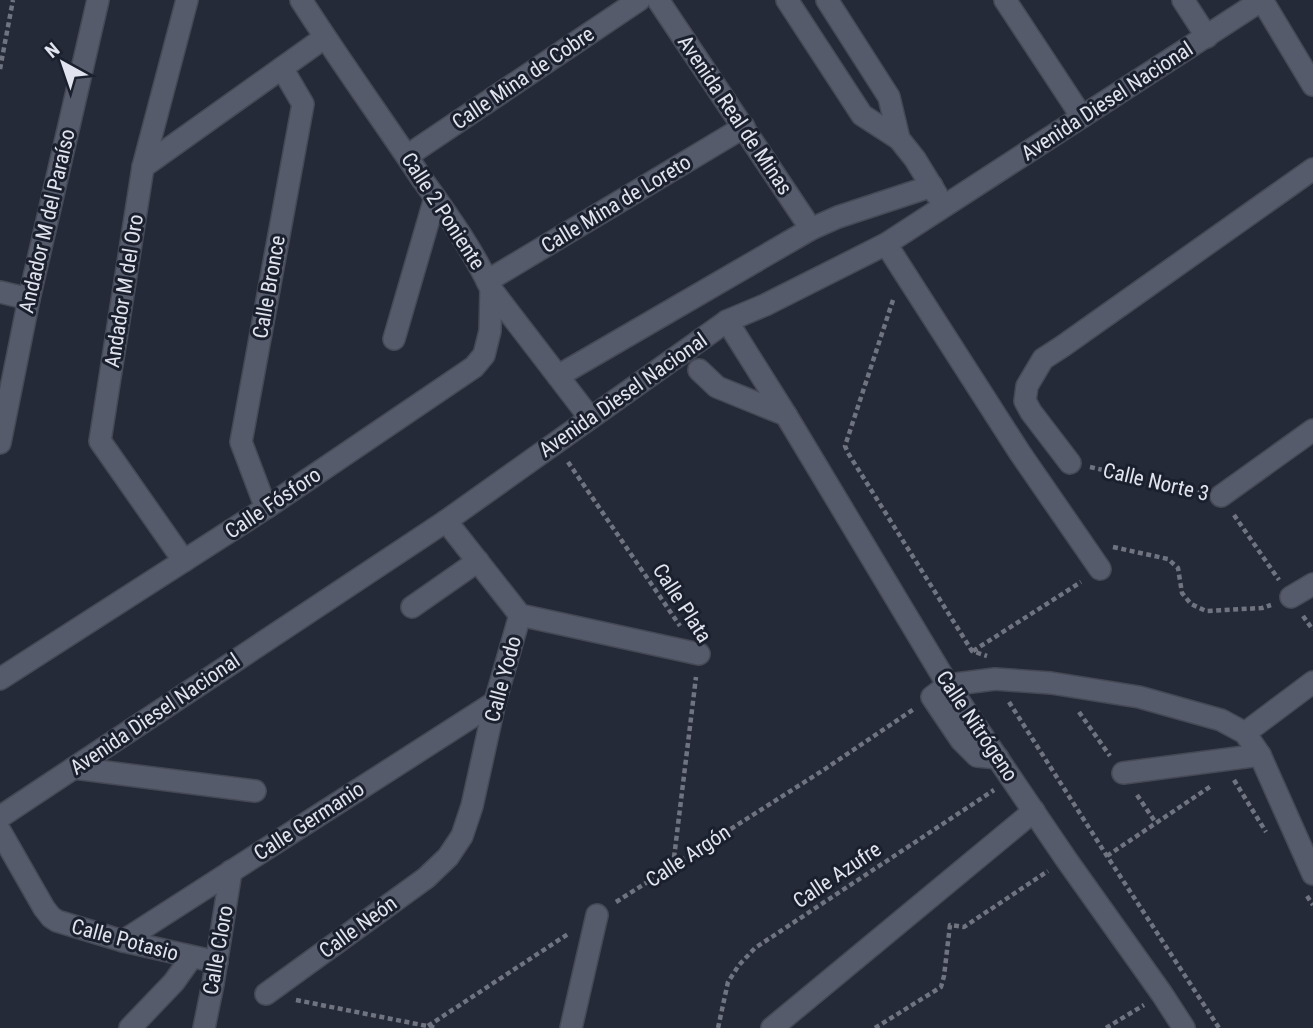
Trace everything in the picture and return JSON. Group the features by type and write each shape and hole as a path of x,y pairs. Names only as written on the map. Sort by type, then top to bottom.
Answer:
{"street":[{"name":"Andador M del Paraíso","path":"0,443 29,299 98,0"},
{"name":"Andador M del Oro","path":"184,561 100,440 144,167 187,0"},
{"name":"Calle Mina de Cobre","path":"407,156 639,0"},
{"name":"Avenida Real de Minas","path":"658,0 811,229"},
{"path":"787,0 862,115 899,139 915,159 944,206"},
{"path":"827,0 889,97 899,139"},
{"path":"1005,0 1082,117"},
{"path":"1183,0 1206,37"},
{"path":"1262,0 1313,85"},
{"name":"Avenida Diesel Nacional","path":"0,817 446,521 727,321 765,305 886,244 1262,0"},
{"name":"Calle 2 Poniente","path":"305,2 324,38 482,268 489,285 590,418"},
{"path":"144,167 324,38"},
{"name":"Calle Bronce","path":"266,508 241,442 303,104 282,68"},
{"name":"Calle Mina de Loreto","path":"489,285 744,127"},
{"path":"1070,463 1031,412 1026,401 1027,386 1043,359 1313,169"},
{"path":"558,376 811,229 838,217 932,186"},
{"path":"394,338 435,198"},
{"path":"886,244 1020,453 1100,569"},
{"name":"Calle Fósforo","path":"0,679 266,508 474,367 484,355 490,331 489,285"},
{"path":"0,292 29,299"},
{"name":"Calle Nitrógeno","path":"727,321 786,415 940,691 1012,777 1184,1028"},
{"path":"699,370 717,387 786,415"},
{"name":"Calle Norte 3","path":"1221,496 1313,430"},
{"name":"Calle Yodo","path":"446,521 520,615 495,702 472,806 462,836 448,857"},
{"path":"412,607 478,561"},
{"path":"1292,597 1313,584"},
{"path":"520,615 699,654"},
{"path":"940,691 995,679 1051,683 1139,697 1221,720 1245,733 1260,755 1313,874"},
{"path":"1245,733 1313,682"},
{"name":"Calle Germanio","path":"123,942 495,702"},
{"path":"1123,773 1260,755"},
{"path":"74,768 255,791"},
{"path":"772,1028 1034,811"},
{"name":"Calle Potasio","path":"0,831 44,908 57,921 123,942 217,962"},
{"name":"Calle Neón","path":"267,994 426,878 448,857"},
{"name":"Calle Cloro","path":"204,1028 231,871"},
{"path":"571,1028 597,915"},
{"path":"130,1028 174,982 191,957"}],"path":[{"path":"0,69 13,0"},
{"path":"903,270 845,446 848,453 972,651 1082,581"},
{"name":"Calle Plata","path":"568,462 699,654 673,866"},
{"name":"Calle Norte 3","path":"1070,463 1221,496"},
{"path":"1079,540 1168,559 1178,568 1182,593 1191,604 1206,611 1262,608 1292,597 1221,496"},
{"path":"995,679 1219,1028"},
{"path":"1051,683 1075,706 1156,823"},
{"name":"Calle Argón","path":"428,1026 825,769 940,691"},
{"name":"Calle Azufre","path":"718,1028 728,982 755,948 1012,777"},
{"path":"1107,856 1216,783"},
{"path":"875,1028 941,987 950,925 964,927 1066,859"},
{"path":"267,994 438,1028"},
{"path":"1106,1028 1162,994"}]}
